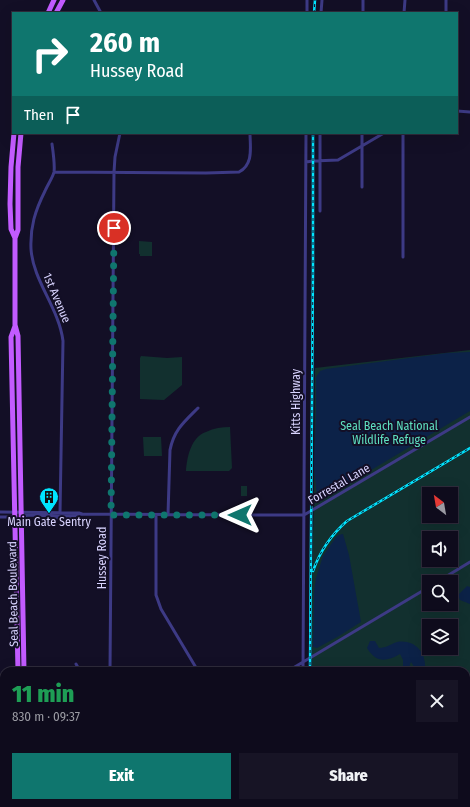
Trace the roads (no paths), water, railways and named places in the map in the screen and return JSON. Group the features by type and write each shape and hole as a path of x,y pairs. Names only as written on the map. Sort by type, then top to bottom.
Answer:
{"main road":[{"path":"48,12 54,0"},
{"path":"57,12 63,0"},
{"name":"Seal Beach Boulevard","path":"14,134 10,204 11,229 15,238"},
{"name":"Seal Beach Boulevard","path":"21,134 18,167 18,230 15,238 15,325 18,336 24,667"},
{"name":"Seal Beach Boulevard","path":"15,325 11,336 18,667"}],"street":[{"path":"94,0 100,12"},
{"path":"307,0 307,12"},
{"path":"321,12 322,0"},
{"path":"363,0 363,12"},
{"path":"404,0 404,12"},
{"path":"446,0 446,12"},
{"path":"458,111 470,112"},
{"name":"Hussey Road","path":"110,667 114,172 115,157 120,134"},
{"path":"52,144 54,172 239,172 247,166 249,160 250,134"},
{"name":"Kitts Highway","path":"303,667 306,134"},
{"path":"320,134 320,211"},
{"path":"362,134 362,187"},
{"path":"306,162 338,160 382,134"},
{"path":"403,257 404,134"},
{"name":"1st Avenue","path":"54,172 34,215 31,227 31,251 36,273 58,320 63,341 60,512"},
{"path":"168,515 169,458 172,441 175,433 181,425 198,408"},
{"name":"Forrestal Lane","path":"22,514 51,516 304,515 470,417"},
{"path":"0,512 22,514"},
{"name":"Forrestal Lane","path":"22,514 60,512 79,513 80,515"},
{"path":"0,517 15,514"},
{"path":"156,515 156,595 161,609 196,667"},
{"path":"449,575 470,562"},
{"path":"295,667 422,591"}],"water":[{"path":"470,352 470,411 326,497 321,499 317,498 314,466 316,377 320,371 447,353"},
{"path":"343,534 349,555 361,622 317,648 313,647 314,593 316,578 323,556 336,537"},
{"path":"467,586 470,587 470,604 460,600 458,595"},
{"path":"370,641 375,641 379,648 386,647 397,642 410,643 419,649 424,659 425,667 414,667 411,662 409,667 403,667 403,660 400,654 390,659 382,660 370,653 367,648"}],"railway":[{"path":"314,12 315,0"},
{"path":"310,667 313,134"},
{"path":"313,571 327,544 347,521 470,448"}],"place":[{"name":"Main Gate Sentry","path":"49,514"}],"park label":[{"name":"Seal Beach National Wildlife Refuge","path":"389,433"}]}
